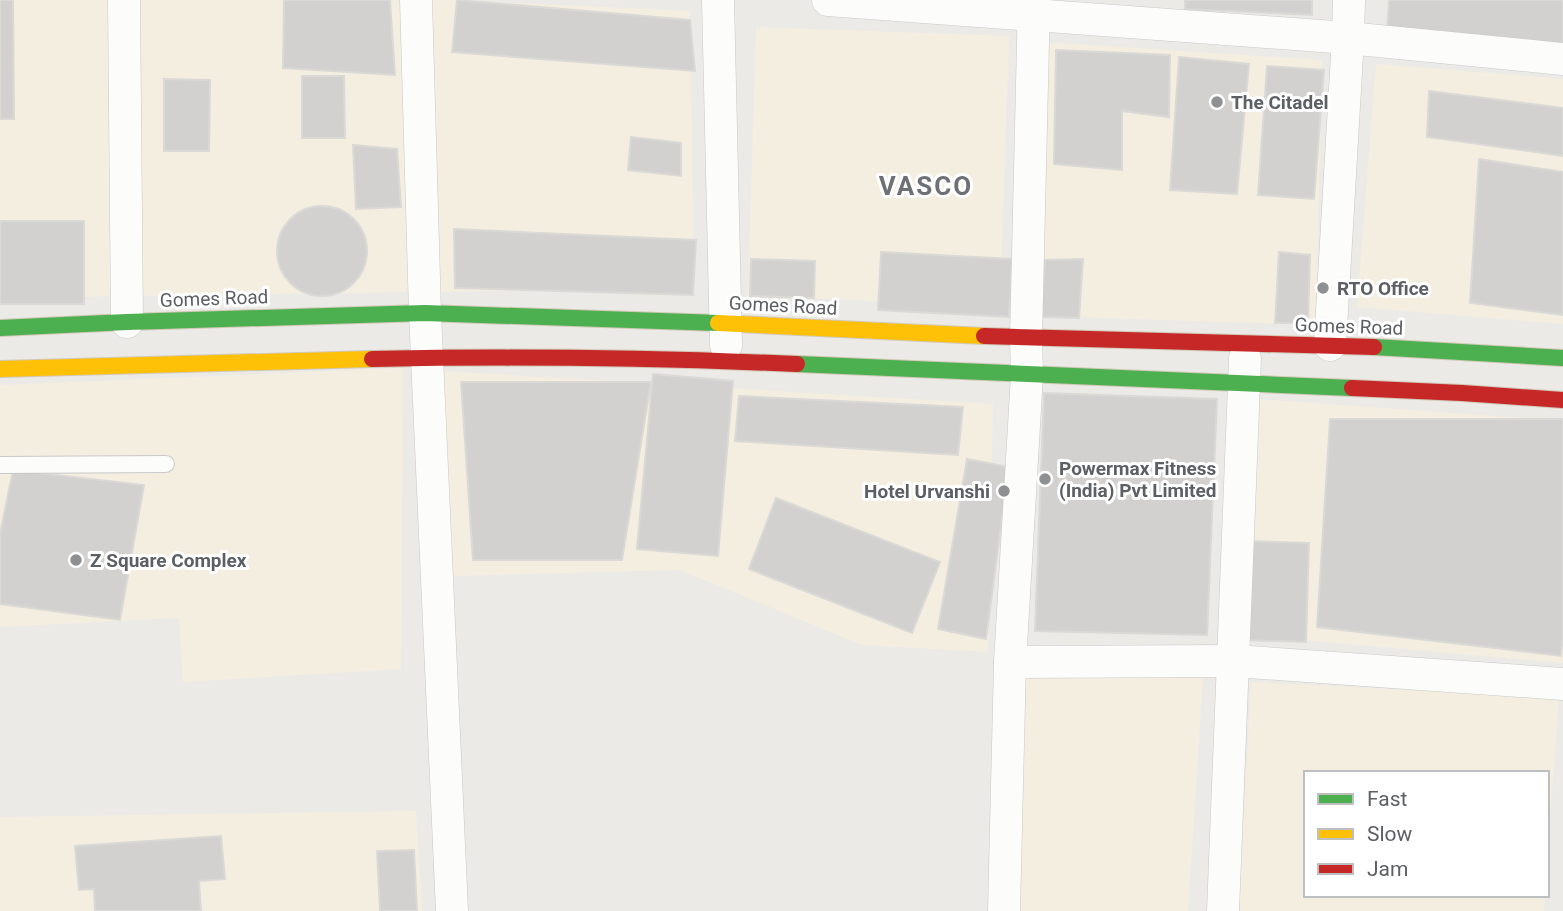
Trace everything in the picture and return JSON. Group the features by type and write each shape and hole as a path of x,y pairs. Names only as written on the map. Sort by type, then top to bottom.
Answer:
{"main road":[{"name":"Gomes Road","path":"0,328 425,313 725,323 1026,338 1330,345 1563,358"},
{"path":"0,369 427,358 727,361 1462,393 1563,400"}],"street":[{"path":"124,0 127,322"},
{"path":"416,0 425,313 452,911"},
{"path":"718,0 727,361"},
{"path":"828,0 1033,8 1563,60"},
{"path":"1330,345 1349,0"},
{"path":"1004,911 1010,662 1027,375 1033,8"},
{"path":"1223,911 1246,344"},
{"path":"1010,662 1234,661 1563,684"}],"lane":[{"path":"0,465 166,464"}],"shaded area":[{"path":"0,0 444,0 690,11 694,288 0,298"},
{"path":"756,27 1009,36 1000,306 748,296"},
{"path":"1041,42 1322,60 1316,325 1040,316"},
{"path":"1376,64 1563,79 1563,324 1357,307"},
{"path":"403,368 401,669 183,682 179,618 0,627 0,385"},
{"path":"443,371 993,404 988,652 862,645 680,570 452,576"},
{"path":"1257,399 1563,421 1563,663 1246,635"},
{"path":"1024,671 1203,678 1188,911 1014,911"},
{"path":"1251,682 1559,697 1549,834 1549,771 1304,771 1304,897 1545,897 1544,911 1239,911"},
{"path":"416,811 422,911 0,911 0,817"}],"building":[{"path":"0,0 13,0 14,119 0,119"},
{"path":"284,0 390,0 395,75 283,68"},
{"path":"457,0 690,20 695,71 452,52"},
{"path":"1185,0 1312,0 1312,15 1185,9"},
{"path":"1389,0 1563,0 1563,46 1387,32"},
{"path":"1056,50 1170,55 1169,117 1122,111 1122,170 1054,164"},
{"path":"1179,57 1249,64 1237,194 1170,190"},
{"path":"1267,66 1324,70 1314,199 1258,195"},
{"path":"302,76 344,76 345,138 302,138"},
{"path":"164,79 210,80 209,151 164,151"},
{"path":"1429,91 1563,108 1563,156 1427,137"},
{"path":"631,137 681,143 681,176 628,170"},
{"path":"353,145 397,149 401,207 356,209"},
{"path":"1479,159 1563,172 1563,315 1470,303"},
{"path":"313,206 331,206 347,213 360,226 367,242 367,260 360,276 347,289 331,296 313,296 297,289 284,276 277,260 277,242 284,226 297,213"},
{"path":"0,221 84,221 84,304 0,304"},
{"path":"454,229 696,240 693,295 455,288"},
{"path":"881,252 1012,259 1009,317 878,310"},
{"path":"1279,252 1310,255 1308,323 1275,323"},
{"path":"751,259 815,261 814,298 750,296"},
{"path":"1083,259 1079,318 1041,317 1045,260"},
{"path":"653,374 733,381 718,556 637,549"},
{"path":"461,382 651,382 622,560 473,560"},
{"path":"1044,393 1217,399 1207,635 1035,631"},
{"path":"739,396 963,407 958,455 735,441"},
{"path":"1330,419 1563,419 1561,656 1317,627"},
{"path":"967,459 1009,467 986,639 938,629"},
{"path":"13,470 144,485 120,620 0,604 0,534"},
{"path":"776,498 940,562 912,633 749,569"},
{"path":"1246,541 1309,543 1306,642 1243,640"},
{"path":"221,836 225,879 199,881 201,911 95,911 94,889 79,890 75,846"},
{"path":"414,850 417,911 380,911 377,851"}],"traffic: fast":[{"path":"0,328 425,313 718,323"},
{"path":"1374,347 1563,358"},
{"path":"797,364 1352,388"}],"traffic: slow":[{"path":"718,323 984,336"},
{"path":"0,369 372,359"}],"traffic: jam":[{"path":"984,336 1374,347"},
{"path":"372,359 585,358 797,364"},
{"path":"1352,388 1563,400"}],"place":[{"name":"The Citadel","path":"1217,102"},
{"name":"RTO Office","path":"1323,288"},
{"name":"Powermax Fitness (India) Pvt Limited","path":"1045,479"},
{"name":"Hotel Urvanshi","path":"1004,491"},
{"name":"Z Square Complex","path":"76,560"}],"district":[{"name":"VASCO","path":"926,186"}]}
